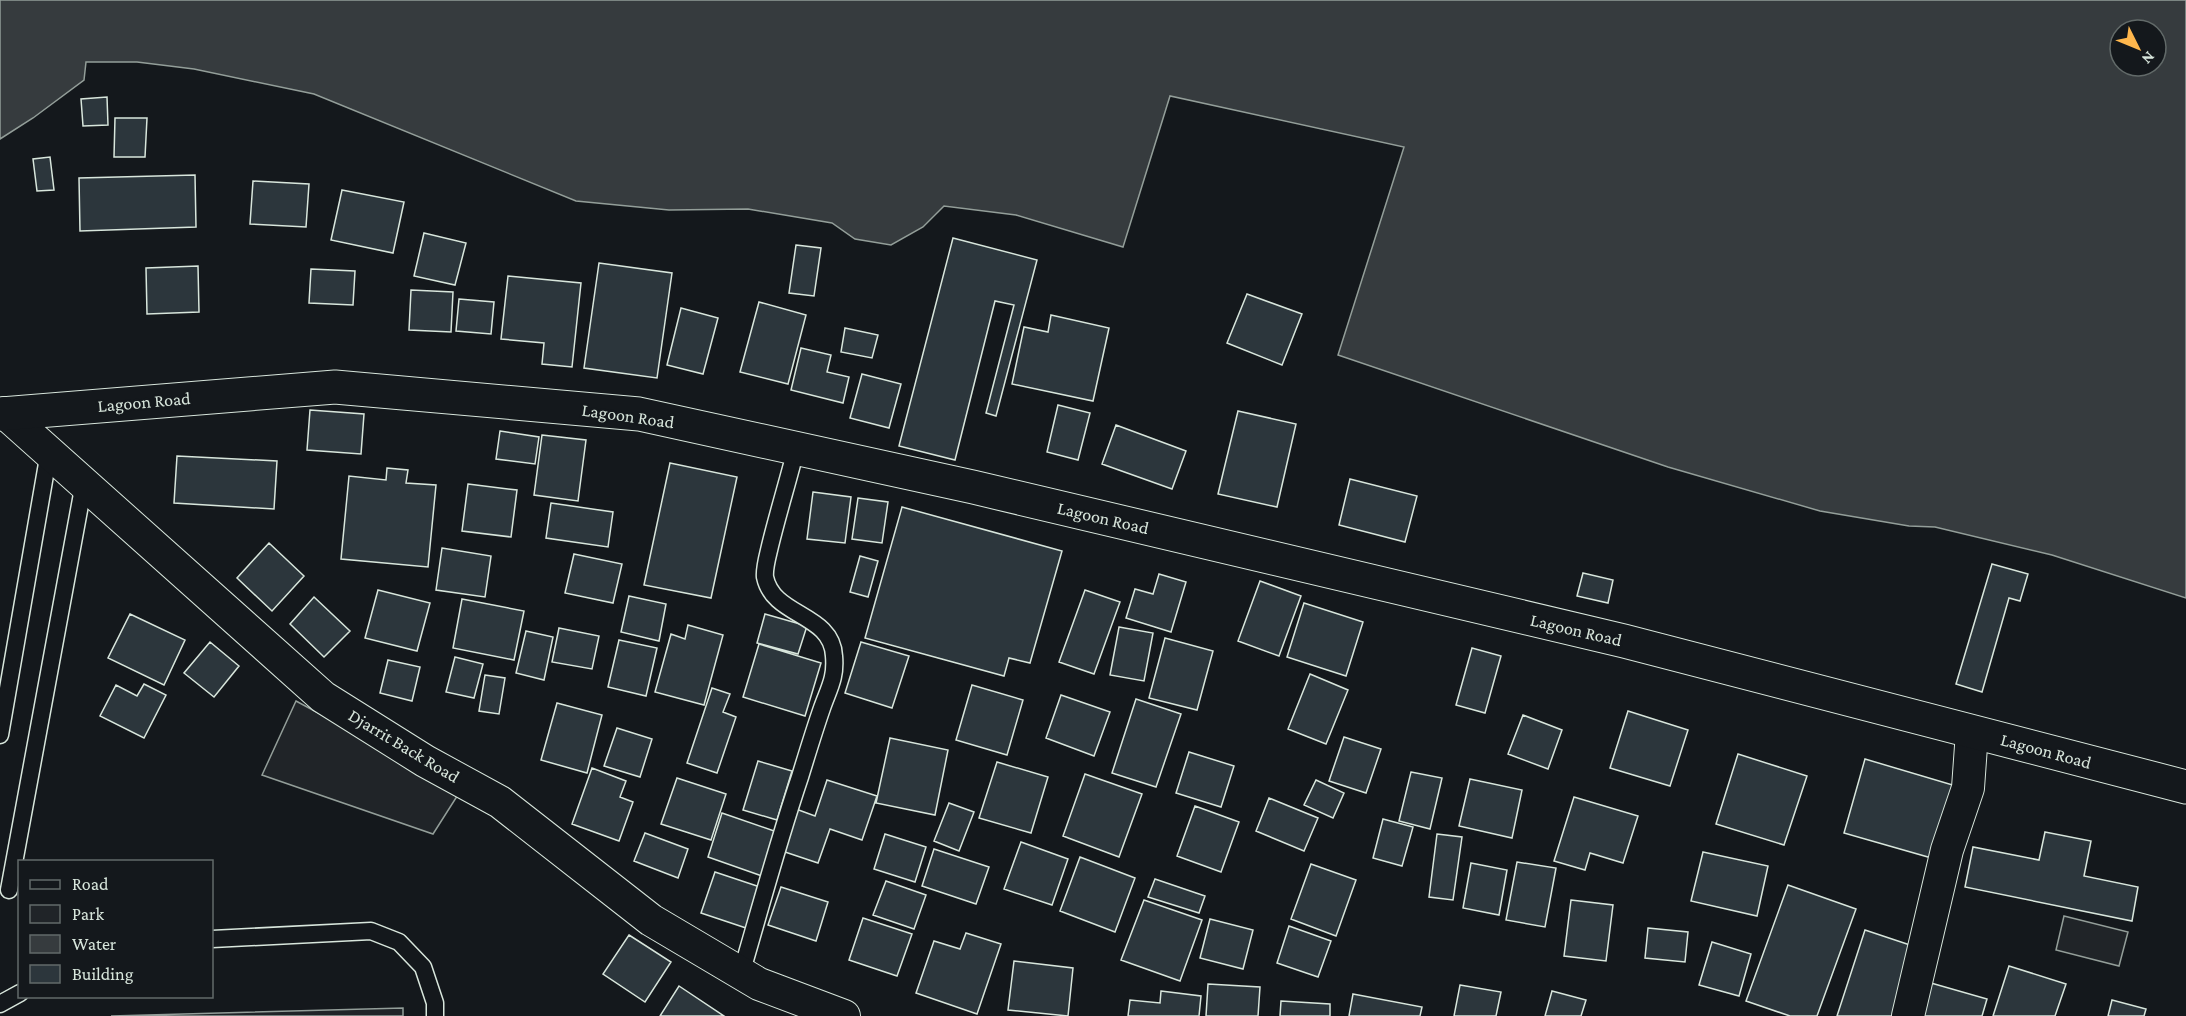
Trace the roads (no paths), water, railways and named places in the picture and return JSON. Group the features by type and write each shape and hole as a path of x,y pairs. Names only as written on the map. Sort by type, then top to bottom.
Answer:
{"main road":[{"name":"Lagoon Road","path":"3,414 335,387 639,414 973,487 1612,639 2186,787"}],"street":[{"name":"Djarrit Back Road","path":"3,414 49,452 323,697 425,761 500,802 651,921 759,984 844,1016"},
{"path":"1908,1016 1947,850 1968,789 1972,732"}],"lane":[{"path":"741,974 789,809 822,707 834,680 834,653 829,636 805,616 780,601 771,590 765,576 796,449"},
{"path":"0,735 49,452"},
{"path":"10,891 84,483"},
{"path":"213,939 371,931 399,942 423,967 435,1003 435,1016"},
{"path":"0,1004 18,994"}],"water":[{"path":"0,0 2186,0 2186,598 2052,555 1935,527 1909,526 1820,511 1668,467 1338,355 1404,147 1170,96 1123,247 1016,215 944,206 923,227 891,245 855,239 832,223 748,209 669,210 576,201 314,94 194,69 137,62 86,62 84,80 0,139"}]}
